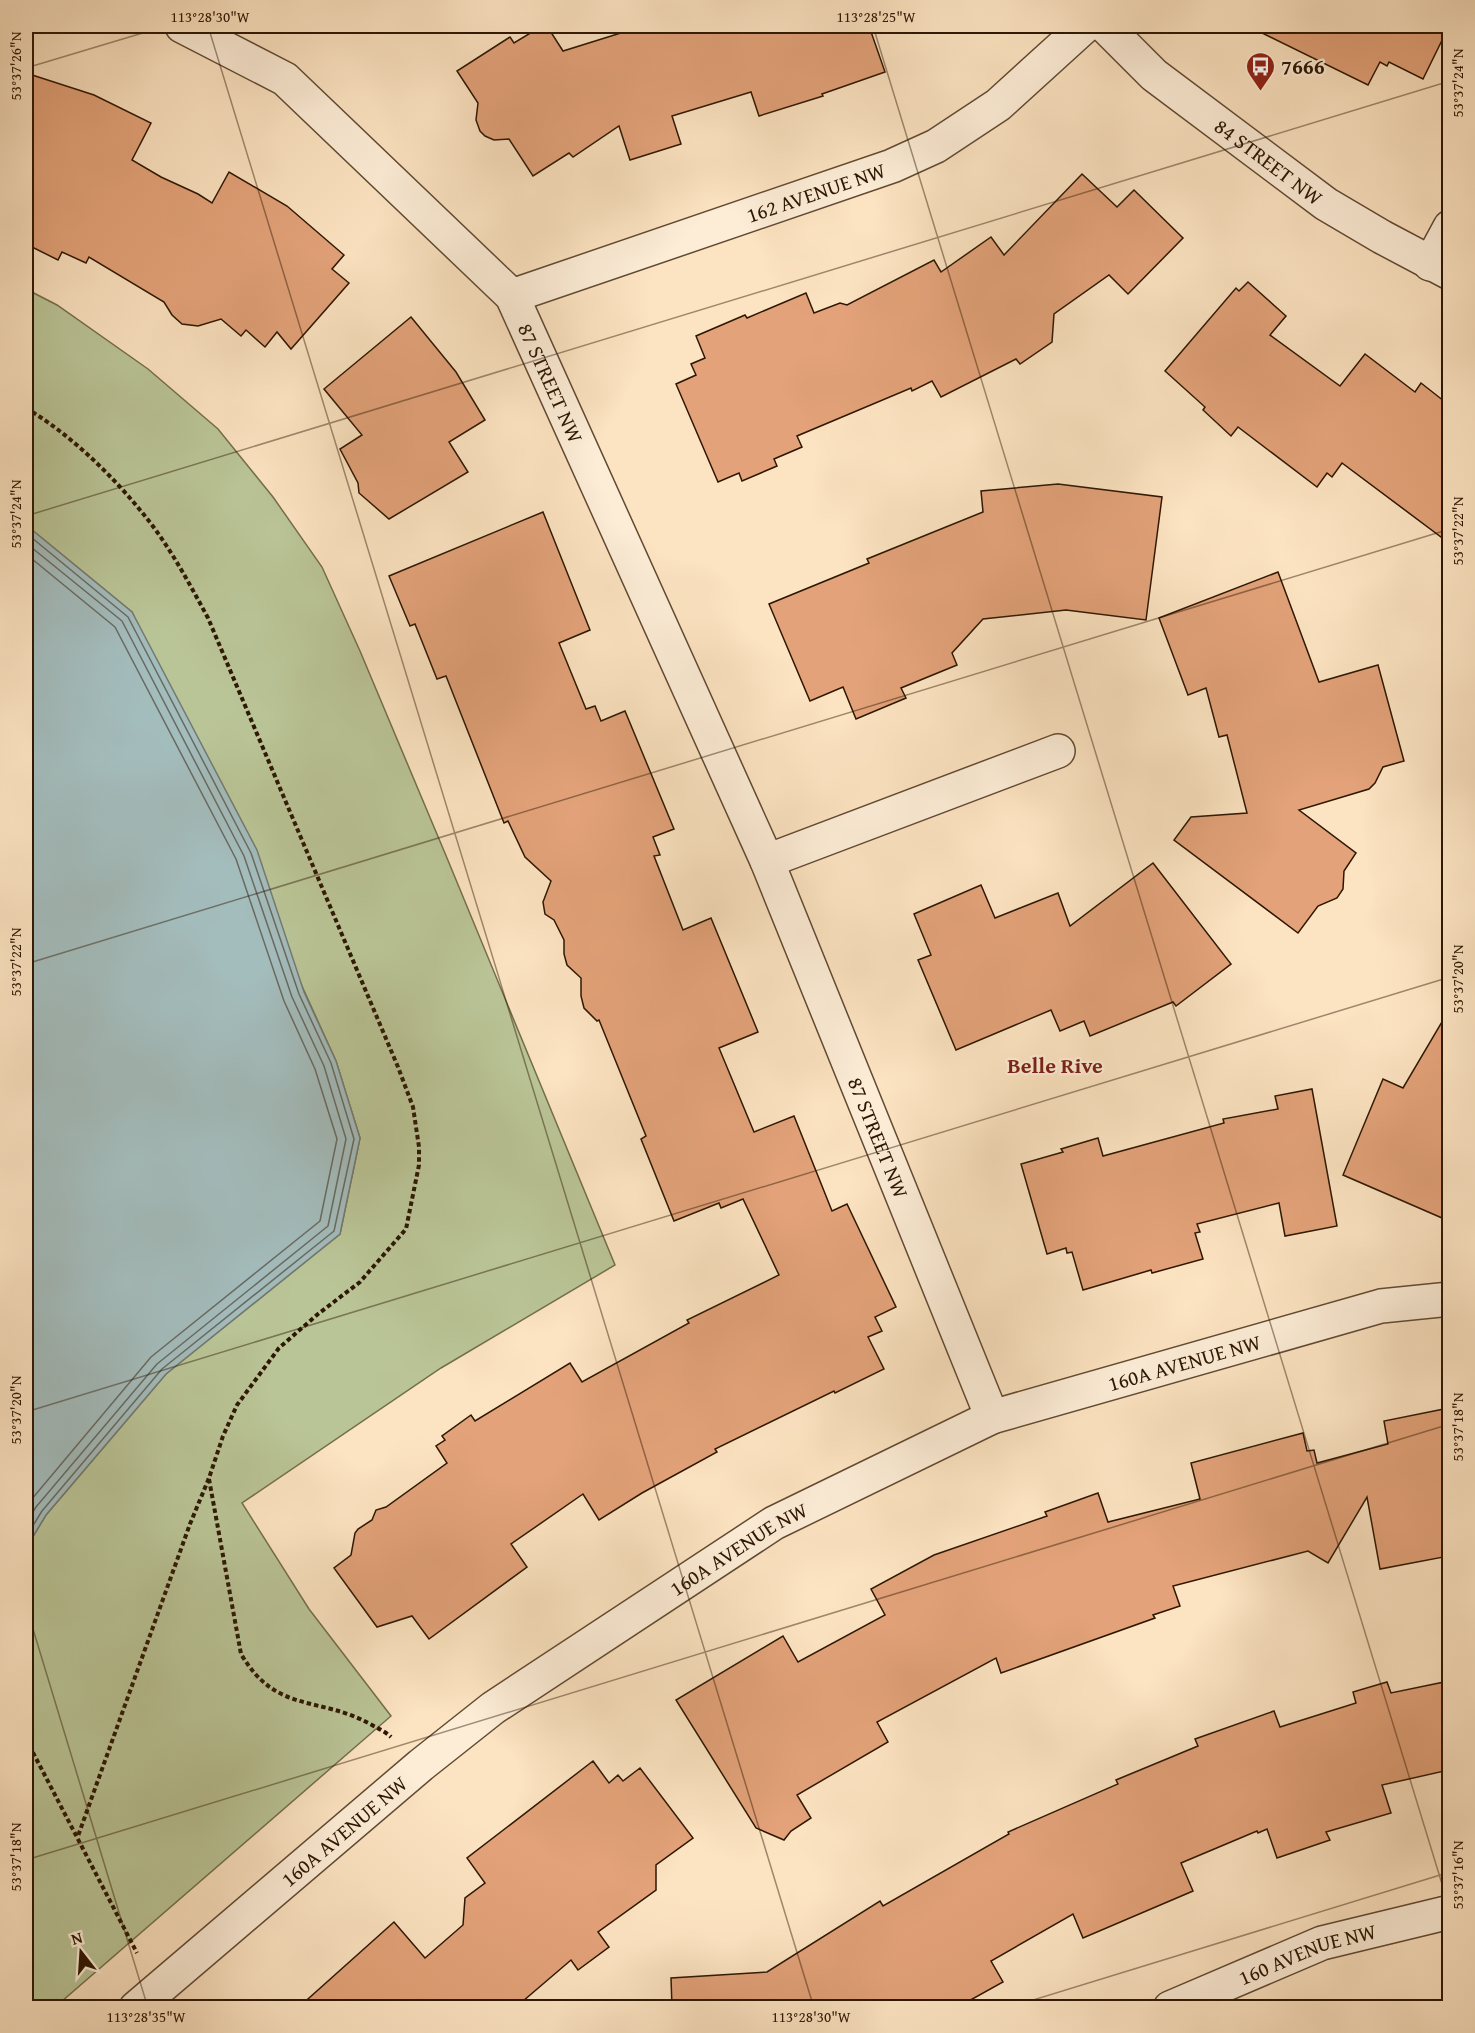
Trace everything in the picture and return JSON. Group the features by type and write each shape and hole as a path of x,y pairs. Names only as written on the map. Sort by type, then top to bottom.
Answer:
{"street":[{"name":"87 STREET NW","path":"182,26 285,79 512,296 767,861 992,1417"},
{"name":"162 AVENUE NW","path":"512,296 892,166 936,146 998,105 1085,26"},
{"name":"84 STREET NW","path":"1105,26 1154,75 1326,204 1440,268"},
{"path":"1440,268 1449,227"},
{"path":"767,861 1058,752"},
{"name":"160A AVENUE NW","path":"146,1999 421,1765 493,1708 774,1523 992,1417 1381,1306 1449,1299"},
{"name":"160 AVENUE NW","path":"1170,2007 1322,1943 1449,1912"}],"path":[{"path":"26,408 90,457 146,516 182,570 208,618 413,1107 419,1147 419,1165 406,1229 360,1282 279,1348 237,1405 190,1524 78,1836"},
{"path":"209,1479 241,1654 251,1671 266,1685 283,1695 307,1704 331,1707 357,1716 387,1734 421,1765"},
{"path":"26,1739 78,1836 146,1999"}],"green space":[{"path":"26,289 57,305 148,369 218,429 273,497 322,567 447,858 615,1265 441,1368 242,1503 309,1609 391,1716 54,2008 26,2007 26,1548 46,1515 166,1374 340,1234 360,1138 336,1061 132,612 26,525"}],"water":[{"path":"26,525 132,612 257,850 304,992 336,1061 360,1138 340,1234 166,1374 46,1515 26,1548"}],"building":[{"path":"542,26 547,26 563,51 624,32 622,26 869,26 885,72 822,94 823,96 759,116 751,92 672,116 681,144 630,160 619,126 573,157 569,153 533,176 509,139 494,140 480,131 476,120 478,103 457,71 510,37 514,43"},
{"path":"1248,26 1449,26 1423,79 1389,62 1387,66 1380,62 1368,85"},
{"path":"26,73 94,95 151,123 132,160 212,203 229,172 287,206 344,255 332,269 349,283 291,349 277,332 265,347 246,330 241,336 221,319 198,326 182,324 172,315 164,302 89,257 86,263 62,252 58,260 26,244"},
{"path":"1082,174 1117,207 1134,190 1183,238 1128,294 1109,275 1054,314 1052,342 1020,364 1016,359 941,397 932,381 912,391 911,388 797,436 802,447 774,459 777,466 742,481 739,473 718,482 676,384 696,375 691,364 705,358 696,336 745,315 747,318 806,293 814,313 840,303 847,305 934,260 941,272 991,237 1004,255"},
{"path":"1248,282 1286,316 1270,335 1340,386 1365,354 1415,392 1421,383 1449,405 1449,543 1342,463 1332,477 1327,473 1317,487 1238,427 1231,436 1203,410 1205,407 1165,371 1236,288 1239,291"},
{"path":"411,317 456,372 485,420 449,442 468,472 389,519 359,493 358,483 340,449 362,435 324,389"},
{"path":"1058,484 1162,497 1146,620 1066,610 983,619 952,653 957,665 901,688 906,698 856,719 843,687 810,701 769,604 869,563 867,559 983,512 981,491"},
{"path":"543,512 590,630 559,643 586,709 595,706 601,721 625,711 674,829 653,837 660,855 654,856 683,930 711,918 758,1032 719,1048 754,1132 794,1116 832,1211 847,1204 896,1307 875,1317 882,1331 868,1337 884,1369 715,1449 717,1452 642,1493 599,1520 583,1494 511,1544 527,1567 429,1639 412,1616 377,1627 334,1568 351,1555 355,1533 372,1520 376,1510 386,1507 447,1463 436,1446 445,1440 442,1436 471,1415 475,1421 570,1363 582,1382 689,1323 687,1320 779,1275 743,1199 721,1208 719,1203 674,1221 641,1139 646,1136 599,1020 597,1021 584,1008 581,978 567,965 564,940 554,920 545,914 543,902 551,881 525,857 508,821 504,823 446,676 437,679 415,624 410,626 389,576"},
{"path":"1278,572 1319,682 1378,665 1404,761 1383,767 1375,783 1369,789 1299,810 1356,853 1344,871 1343,889 1337,898 1318,906 1298,933 1174,840 1191,817 1247,813 1227,735 1219,737 1206,688 1188,695 1159,618"},
{"path":"1153,863 1231,964 1176,1006 1173,1002 1090,1036 1084,1021 1060,1031 1051,1010 956,1050 918,960 931,955 914,914 981,885 995,918 1058,893 1070,926"},
{"path":"1449,1010 1449,1221 1343,1175 1383,1079 1403,1088"},
{"path":"1312,1089 1337,1226 1285,1236 1279,1203 1197,1224 1200,1232 1195,1233 1203,1259 1152,1273 1151,1270 1083,1290 1072,1252 1067,1253 1066,1248 1047,1254 1021,1164 1063,1152 1061,1149 1098,1138 1103,1156 1224,1123 1223,1119 1278,1109 1275,1096"},
{"path":"1449,1408 1449,1556 1380,1569 1367,1497 1328,1563 1308,1551 1173,1586 1180,1606 1153,1615 1155,1618 1001,1673 996,1658 877,1722 888,1742 797,1795 811,1818 791,1831 784,1840 756,1828 676,1700 783,1636 798,1662 885,1615 871,1589 934,1555 1047,1516 1045,1512 1098,1493 1108,1522 1200,1499 1191,1463 1303,1433 1307,1451 1314,1450 1317,1463 1388,1444 1384,1421"},
{"path":"1449,1681 1449,1770 1382,1785 1391,1813 1326,1832 1330,1840 1277,1858 1267,1829 1258,1833 1257,1831 1181,1863 1193,1891 1083,1938 1073,1914 991,1961 1003,1982 958,2007 672,2007 671,1978 767,1972 880,1901 883,1906 1009,1834 1008,1832 1118,1784 1116,1780 1198,1746 1195,1739 1274,1711 1280,1727 1356,1703 1353,1692 1387,1682 1391,1693"},
{"path":"593,1761 609,1783 618,1775 623,1781 640,1768 693,1838 656,1865 656,1890 598,1932 609,1947 578,1970 571,1960 516,2007 299,2007 394,1922 425,1958 463,1925 465,1898 485,1883 467,1858"}],"place":[{"name":"7666","path":"1260,92"}],"district":[{"name":"Belle Rive","path":"1055,1065"}]}
